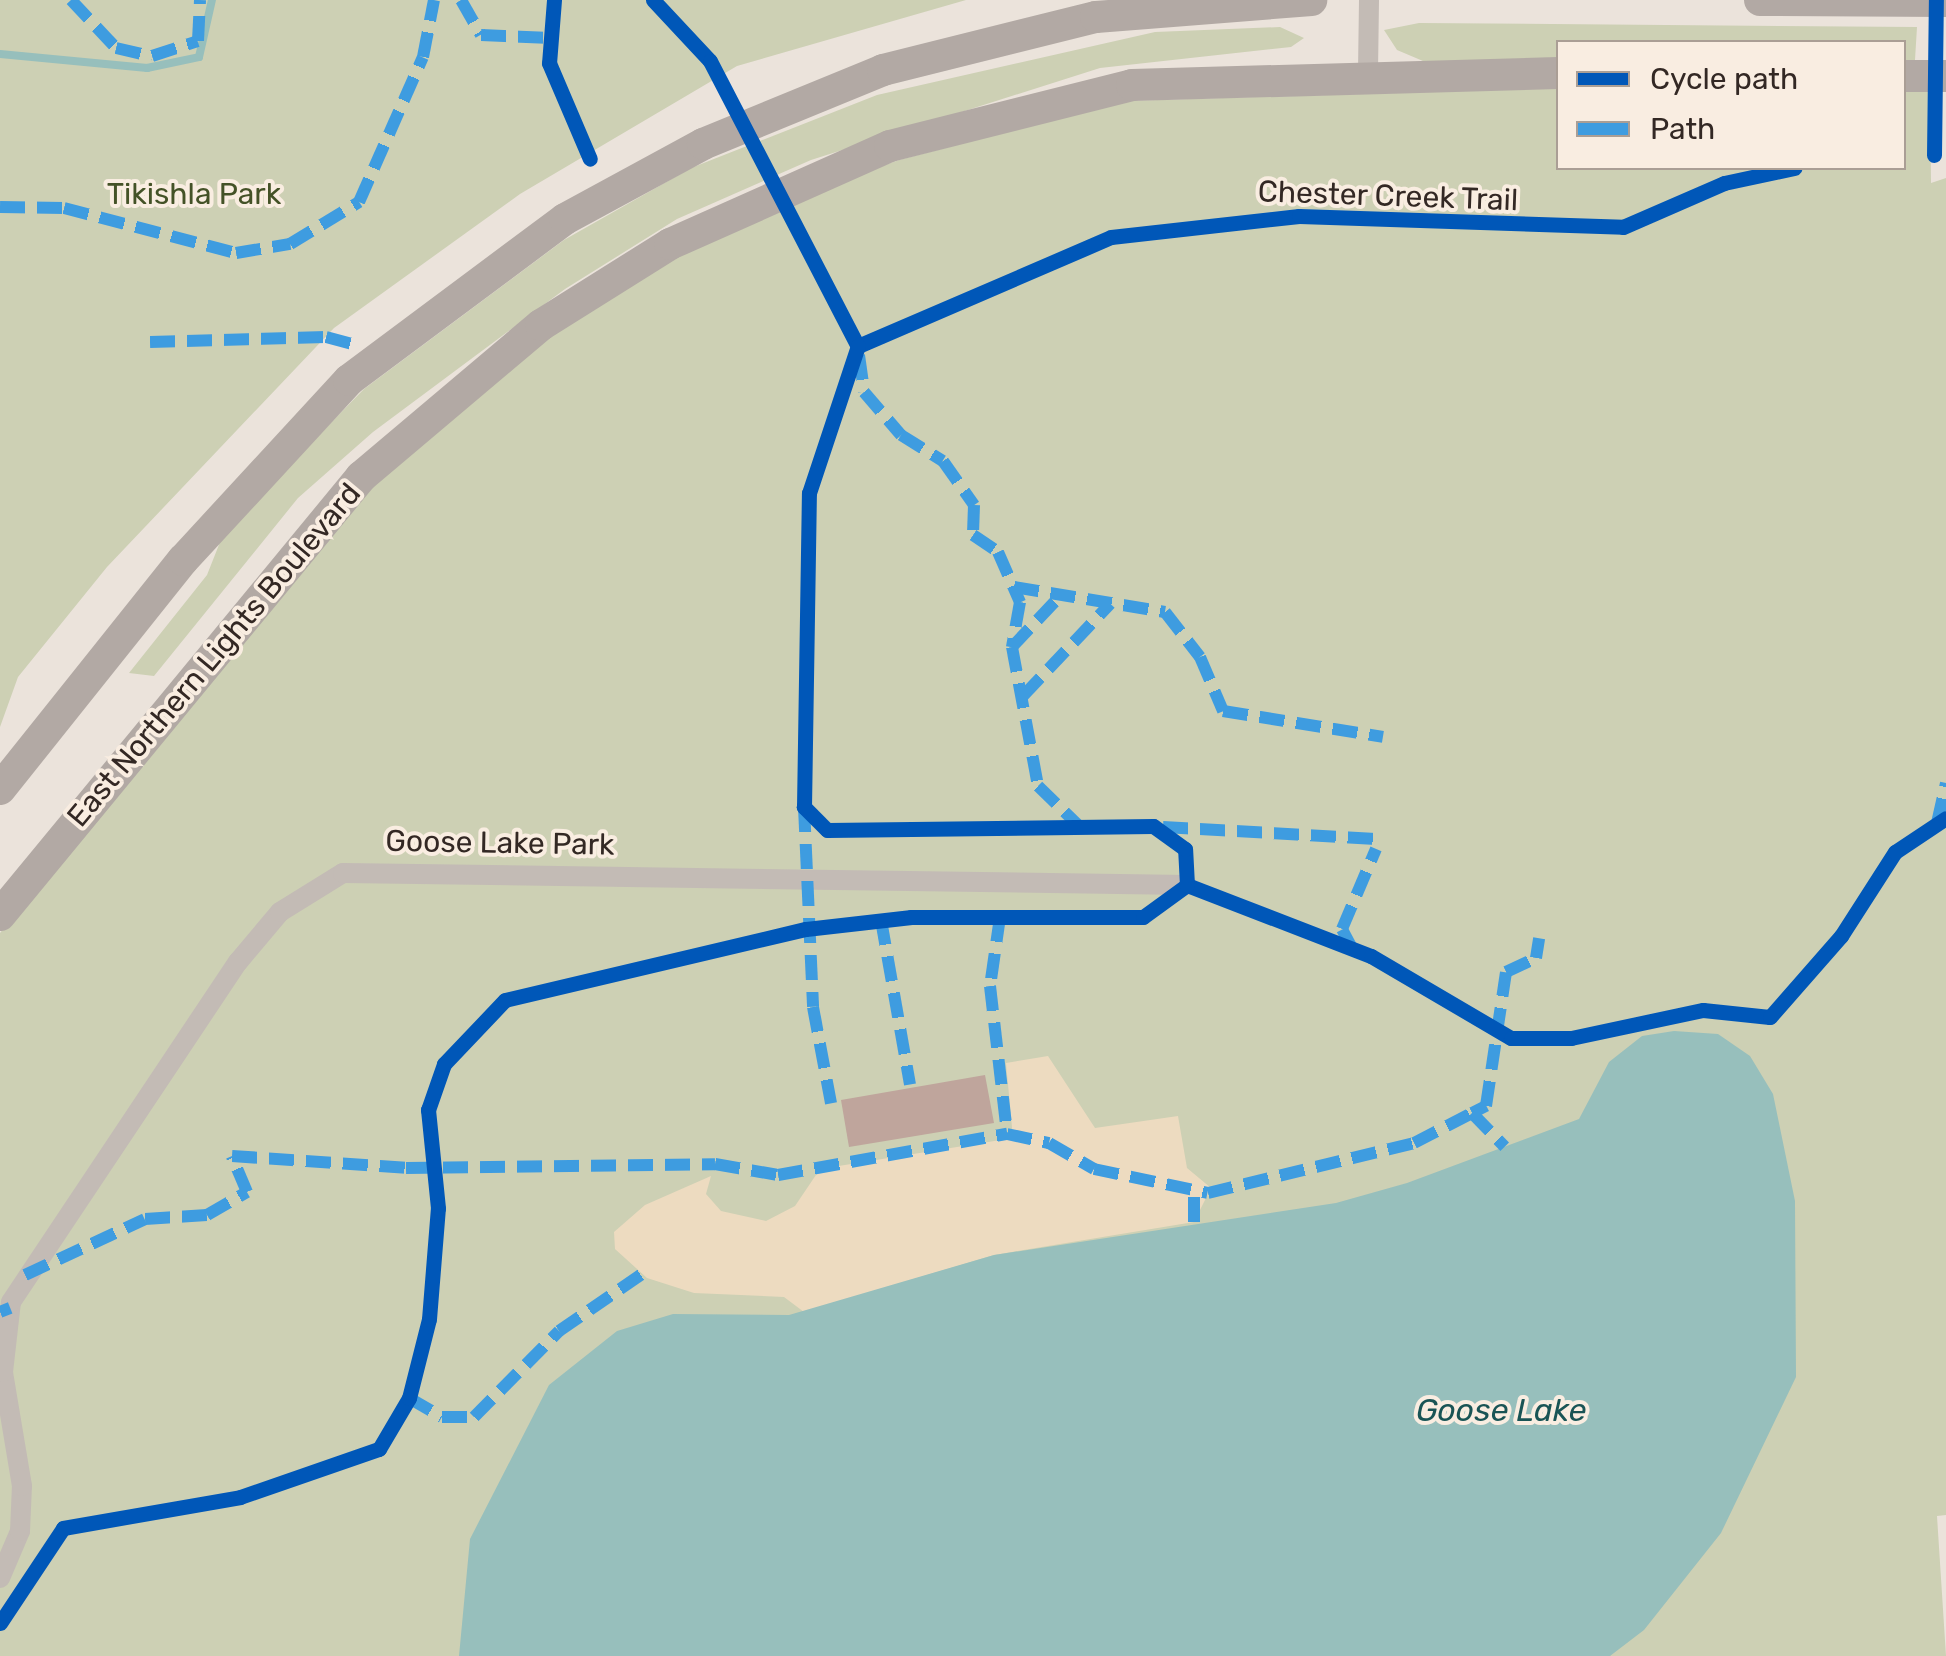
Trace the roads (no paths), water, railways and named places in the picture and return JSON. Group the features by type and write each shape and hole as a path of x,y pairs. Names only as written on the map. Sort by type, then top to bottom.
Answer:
{"main road":[{"path":"0,788 183,560 349,380 565,219 792,103 900,65 1096,17 1311,0"},
{"path":"1760,0 1946,0"},
{"name":"East Northern Lights Boulevard","path":"0,916 361,477 600,285 823,170 969,124 1132,85 1368,72 1556,73"},
{"path":"1906,76 1946,76"}],"street":[{"path":"1368,72 1369,0"},
{"name":"Goose Lake Park","path":"0,1578 20,1531 22,1486 3,1372 11,1302 238,962 280,912 343,873 1188,885"}],"water":[{"name":"Goose Lake","path":"1674,1031 1718,1034 1750,1056 1773,1094 1795,1201 1796,1377 1721,1533 1644,1630 1610,1656 459,1656 470,1539 549,1385 617,1331 673,1314 789,1315 994,1255 1336,1203 1407,1183 1579,1119 1609,1062 1642,1036"}],"waterway":[{"path":"0,54 147,68 199,57 212,0"}],"park label":[{"name":"Tikishla Park","path":"194,194"}]}
